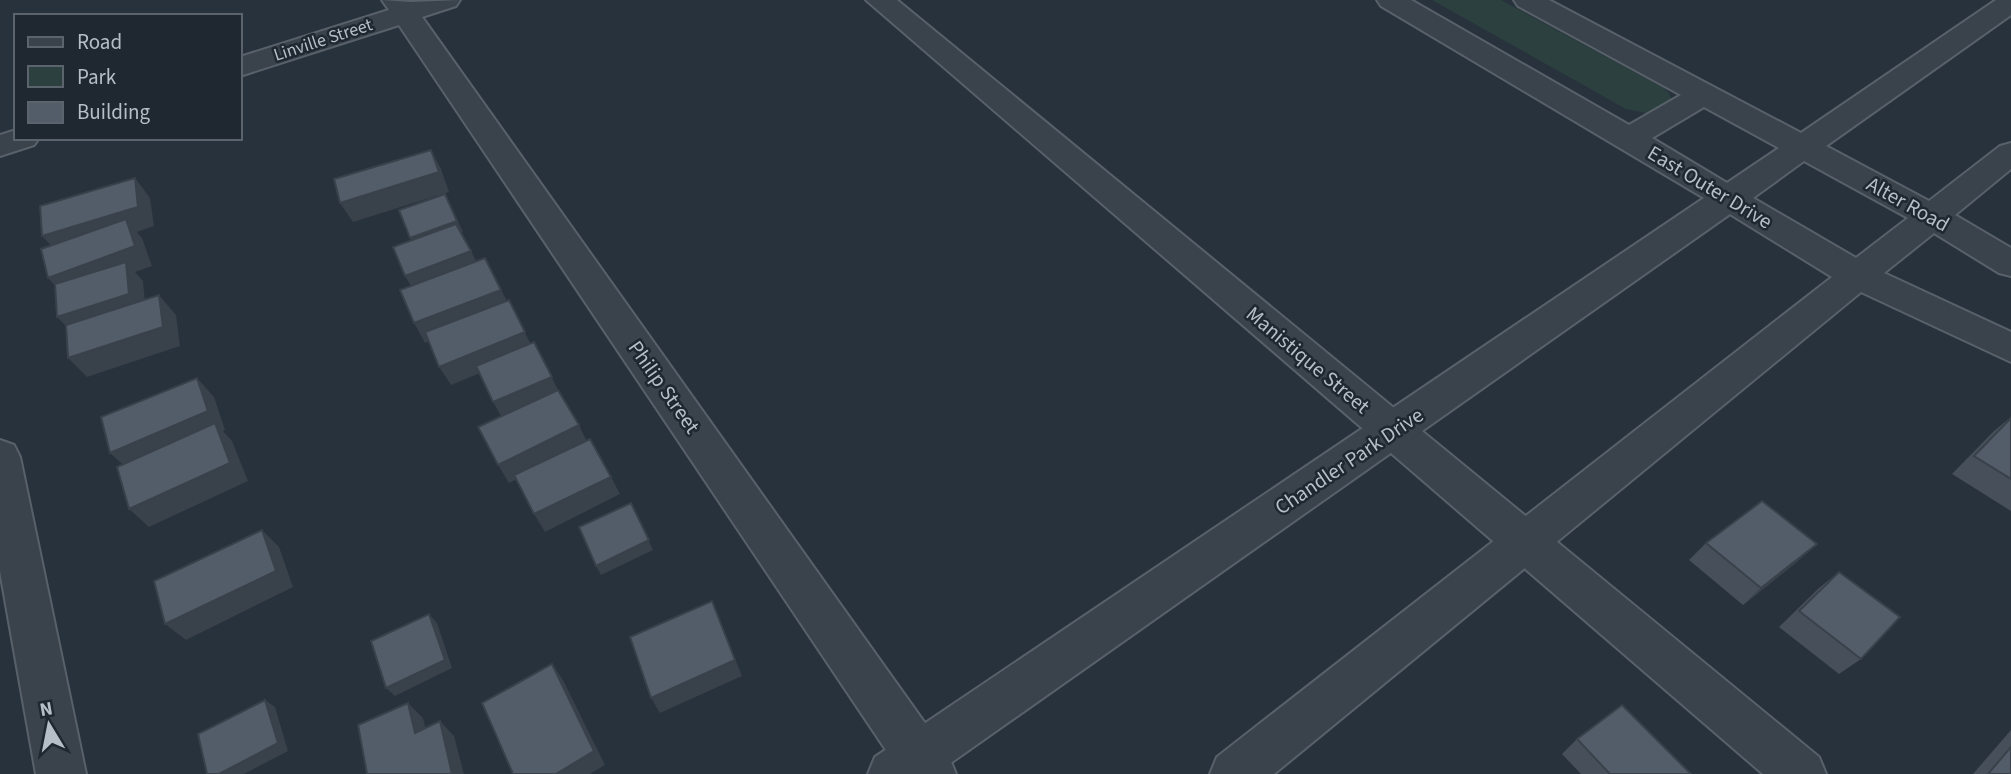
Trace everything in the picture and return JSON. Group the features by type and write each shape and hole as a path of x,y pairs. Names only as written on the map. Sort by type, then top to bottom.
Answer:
{"street":[{"name":"Linville Street","path":"242,66 400,7 446,0"},
{"name":"Manistique Street","path":"880,0 1801,774"},
{"name":"East Outer Drive","path":"1391,0 1629,138 1858,276"},
{"path":"1528,0 1803,147 2011,2"},
{"name":"Philip Street","path":"400,7 914,768"},
{"path":"1629,138 1704,94"},
{"path":"0,146 17,140"},
{"name":"Chandler Park Drive","path":"914,768 1803,147"},
{"name":"Alter Road","path":"1803,147 1933,217 2011,264"},
{"path":"1235,774 2011,153"},
{"path":"1858,276 2011,348"},
{"path":"0,457 61,774"}],"green space":[{"path":"1432,0 1501,0 1662,87 1669,93 1673,104 1656,115 1626,109"}],"building":[{"path":"431,150 439,172 340,203 334,179"},
{"path":"135,178 138,207 42,236 40,206"},
{"path":"445,194 457,221 410,238 399,210"},
{"path":"126,219 135,246 48,278 41,249"},
{"path":"456,224 471,251 405,276 393,247"},
{"path":"485,258 501,290 414,323 400,290"},
{"path":"126,262 129,294 57,317 55,284"},
{"path":"159,295 163,327 68,358 66,325"},
{"path":"509,300 525,332 439,367 425,332"},
{"path":"534,342 552,377 493,402 476,366"},
{"path":"197,378 208,411 110,453 101,417"},
{"path":"558,390 579,425 498,465 478,427"},
{"path":"2011,418 2011,479 1974,456"},
{"path":"215,423 230,463 129,509 117,467"},
{"path":"590,439 611,477 534,514 514,475"},
{"path":"1762,501 1817,544 1761,588 1706,543"},
{"path":"631,503 649,540 596,566 579,527"},
{"path":"262,530 276,571 165,624 154,581"},
{"path":"1839,572 1900,617 1861,659 1799,611"},
{"path":"712,601 735,660 651,698 630,637"},
{"path":"429,614 445,660 386,688 371,641"},
{"path":"552,664 594,751 556,774 513,774 482,703"},
{"path":"265,700 278,743 219,774 207,774 198,734"},
{"path":"408,703 415,733 440,721 452,774 367,774 358,725"},
{"path":"1622,705 1691,774 1610,774 1577,739"},
{"path":"2011,747 2011,774 1988,774"}]}
